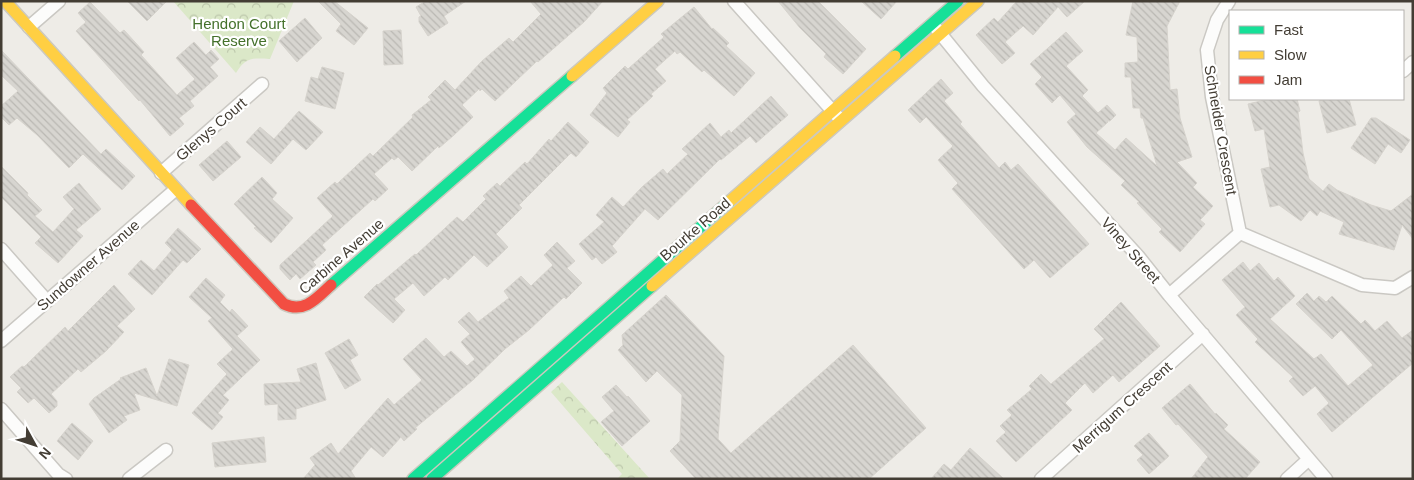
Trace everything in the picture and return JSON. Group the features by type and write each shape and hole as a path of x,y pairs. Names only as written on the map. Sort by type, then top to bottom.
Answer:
{"main road":[{"name":"Carbine Avenue","path":"5,1 175,190 280,302 291,309 307,306 658,1"},
{"name":"Bourke Road","path":"936,29 958,1"},
{"name":"Bourke Road","path":"432,479 837,116 936,29 972,3"},
{"name":"Bourke Road","path":"413,479 837,116"}],"street":[{"path":"28,27 59,1"},
{"path":"734,1 837,116"},
{"name":"Schneider Crescent","path":"1229,1 1217,20 1207,50 1212,97 1240,233"},
{"name":"Viney Street","path":"936,29 983,86 1138,256 1326,479"},
{"name":"Glenys Court","path":"161,174 262,84"},
{"name":"Sundowner Avenue","path":"1,341 175,190"},
{"path":"1169,295 1240,233 1362,285 1395,288 1413,277"},
{"path":"1,249 46,301"},
{"name":"Merrigum Crescent","path":"1041,479 1203,334"},
{"path":"1,409 58,474 66,479"},
{"path":"129,479 166,450"},
{"path":"1287,479 1309,459"}],"green space":[{"name":"Hendon Court Reserve","path":"173,1 294,1 270,59 246,61 236,73"},
{"path":"562,382 650,479 617,479 622,474 551,392"}],"building":[{"path":"127,1 167,1 147,21"},
{"path":"318,1 334,1 368,28 354,45 336,31 341,24"},
{"path":"426,1 466,1 444,16 448,23 428,36 419,22 419,17 421,16 416,7"},
{"path":"530,1 603,1 584,22 537,61 495,101 482,89 480,91 479,89 462,105 473,117 412,171 398,157 394,160 392,158 374,174 388,189 375,201 373,199 322,245 326,250 313,262 316,265 300,279 296,274 290,280 280,269 280,265 333,216 317,198 335,182 337,184 370,153 373,156 413,117 412,115 431,100 428,97 445,80 455,90 482,61 509,38 513,42 541,14"},
{"path":"778,1 818,1 866,49 843,74 824,57 826,54 800,28"},
{"path":"861,1 897,1 881,19"},
{"path":"1017,1 1085,1 1067,17 1058,7 1033,35 1023,26 1005,42 1015,53 1002,64 976,35 994,18 998,22"},
{"path":"1133,1 1180,1 1167,26 1170,90 1177,89 1180,118 1192,157 1177,162 1197,183 1193,187 1213,206 1200,220 1205,224 1180,252 1159,232 1162,229 1137,203 1139,202 1121,185 1125,181 1087,147 1067,122 1076,114 1060,95 1052,103 1035,84 1042,77 1030,64 1066,32 1083,51 1066,66 1088,90 1082,96 1098,113 1107,105 1116,115 1110,121 1107,121 1096,133 1115,150 1126,138 1157,166 1143,118 1141,118 1140,108 1133,108 1131,77 1125,77 1125,63 1138,62 1137,37 1126,35"},
{"path":"90,2 120,33 124,30 144,52 141,55 177,95 195,79 176,58 194,42 206,55 211,50 219,59 210,67 218,76 190,101 194,106 179,118 184,124 170,136 140,100 76,31 86,22 78,13"},
{"path":"694,7 712,29 729,43 726,46 755,73 734,96 704,70 702,72 680,52 677,54 675,51 655,69 666,81 627,120 630,122 618,137 590,115 607,93 603,88 625,66 628,69 664,37 661,34"},
{"path":"305,18 322,38 297,62 279,41"},
{"path":"401,30 403,64 384,65 383,31"},
{"path":"1,50 101,154 106,149 135,176 122,190 83,154 69,168 37,135 17,118 9,125 1,117 1,106 18,91 1,75"},
{"path":"322,67 344,73 335,109 305,101 311,77 318,79"},
{"path":"941,79 953,93 944,101 962,122 960,124 999,168 1005,162 1011,170 1018,164 1089,244 1050,278 1034,260 1024,269 952,189 958,183 938,160 953,146 926,117 920,123 908,110"},
{"path":"771,96 788,115 756,143 750,136 720,159 658,220 645,209 612,246 617,252 602,264 596,257 592,260 579,244 604,222 596,215 612,197 623,207 663,169 667,174 688,154 682,149 710,123 721,137 729,130 731,133"},
{"path":"1265,100 1297,100 1300,111 1298,112 1303,153 1309,179 1323,191 1329,184 1337,190 1371,205 1391,211 1413,194 1413,239 1402,225 1394,250 1339,234 1344,222 1320,211 1317,216 1310,210 1301,221 1279,205 1270,207 1261,169 1270,167 1264,129 1255,131 1248,104"},
{"path":"1349,100 1356,125 1327,133 1319,101"},
{"path":"299,111 323,132 306,150 293,139 271,164 246,142 260,127 274,139"},
{"path":"1371,118 1376,118 1410,140 1401,153 1388,144 1375,164 1351,148"},
{"path":"568,122 589,142 576,157 571,153 519,205 522,208 496,234 508,247 487,267 474,255 448,280 445,277 424,296 413,283 394,299 405,310 393,323 364,297 377,284 416,255 457,217 463,222 486,199 483,196 497,183 500,186 525,162 527,164 549,139 551,141"},
{"path":"227,141 241,157 213,181 199,165"},
{"path":"1,166 42,210 35,216 53,232 74,209 63,197 79,183 101,209 76,230 83,236 58,263 35,243 41,237 1,197"},
{"path":"262,177 277,193 272,199 293,218 271,243 254,228 256,227 234,204"},
{"path":"178,228 201,249 187,263 183,260 152,295 128,274 141,260 154,271 172,250 165,243"},
{"path":"557,242 575,261 567,268 582,283 566,299 564,297 473,380 415,428 417,429 404,441 401,437 383,457 371,447 351,471 356,479 303,479 315,465 310,458 331,443 338,454 388,398 394,405 422,380 403,359 426,338 444,357 451,351 467,366 475,359 461,342 470,334 458,322 469,312 478,322 509,298 504,291 521,276 531,286 553,265 544,255"},
{"path":"1243,262 1250,271 1259,263 1274,281 1278,277 1295,296 1270,319 1314,359 1321,354 1348,386 1373,365 1341,330 1332,339 1296,304 1307,293 1314,301 1319,296 1326,302 1332,296 1361,324 1365,320 1375,331 1387,321 1402,338 1413,330 1413,363 1332,432 1317,414 1329,403 1315,386 1303,396 1289,381 1293,377 1255,342 1258,339 1236,315 1245,307 1222,280"},
{"path":"206,278 225,295 220,302 230,312 232,309 248,326 237,336 260,360 223,395 229,400 218,413 223,417 212,430 192,413 227,374 217,364 233,349 208,321 212,318 189,297"},
{"path":"114,285 135,309 117,326 124,332 106,351 81,372 78,369 51,394 57,401 57,406 49,413 34,398 28,403 17,392 21,388 10,377 22,366 24,367 65,327 68,331"},
{"path":"666,295 724,356 718,439 731,453 853,345 926,428 869,479 696,479 670,451 680,441 682,395 657,371 646,382 618,350 623,345 622,335"},
{"path":"1121,302 1160,346 1119,382 1113,375 1093,393 1085,383 1065,403 1072,410 1016,462 996,441 1006,432 1000,426 1012,415 1007,410 1032,389 1029,386 1041,374 1051,384 1104,339 1094,329"},
{"path":"349,339 358,355 350,360 361,380 345,389 325,353"},
{"path":"169,359 189,365 177,406 134,393 140,410 124,416 127,420 109,433 89,404 120,378 146,368 157,396"},
{"path":"316,363 326,400 296,409 296,419 278,420 278,404 265,405 264,384 301,382 297,369"},
{"path":"1190,384 1215,414 1228,425 1224,429 1260,462 1245,479 1191,479 1208,457 1162,408"},
{"path":"616,385 650,421 622,446 601,422 614,411 602,397"},
{"path":"72,423 93,441 78,460 57,441"},
{"path":"1149,433 1169,456 1149,474 1137,460 1143,455 1134,446"},
{"path":"264,437 266,462 215,467 212,443"},
{"path":"970,448 1004,479 931,479 944,464 951,470"}],"traffic: fast":[{"path":"895,56 958,1"},
{"path":"331,285 572,76"},
{"path":"413,479 730,201"},
{"path":"432,479 652,286"}],"traffic: slow":[{"path":"5,1 191,205"},
{"path":"572,76 658,1"},
{"path":"652,286 978,1"},
{"path":"730,201 895,56"}],"traffic: jam":[{"path":"191,205 284,304 291,307 304,306 331,285"}]}
